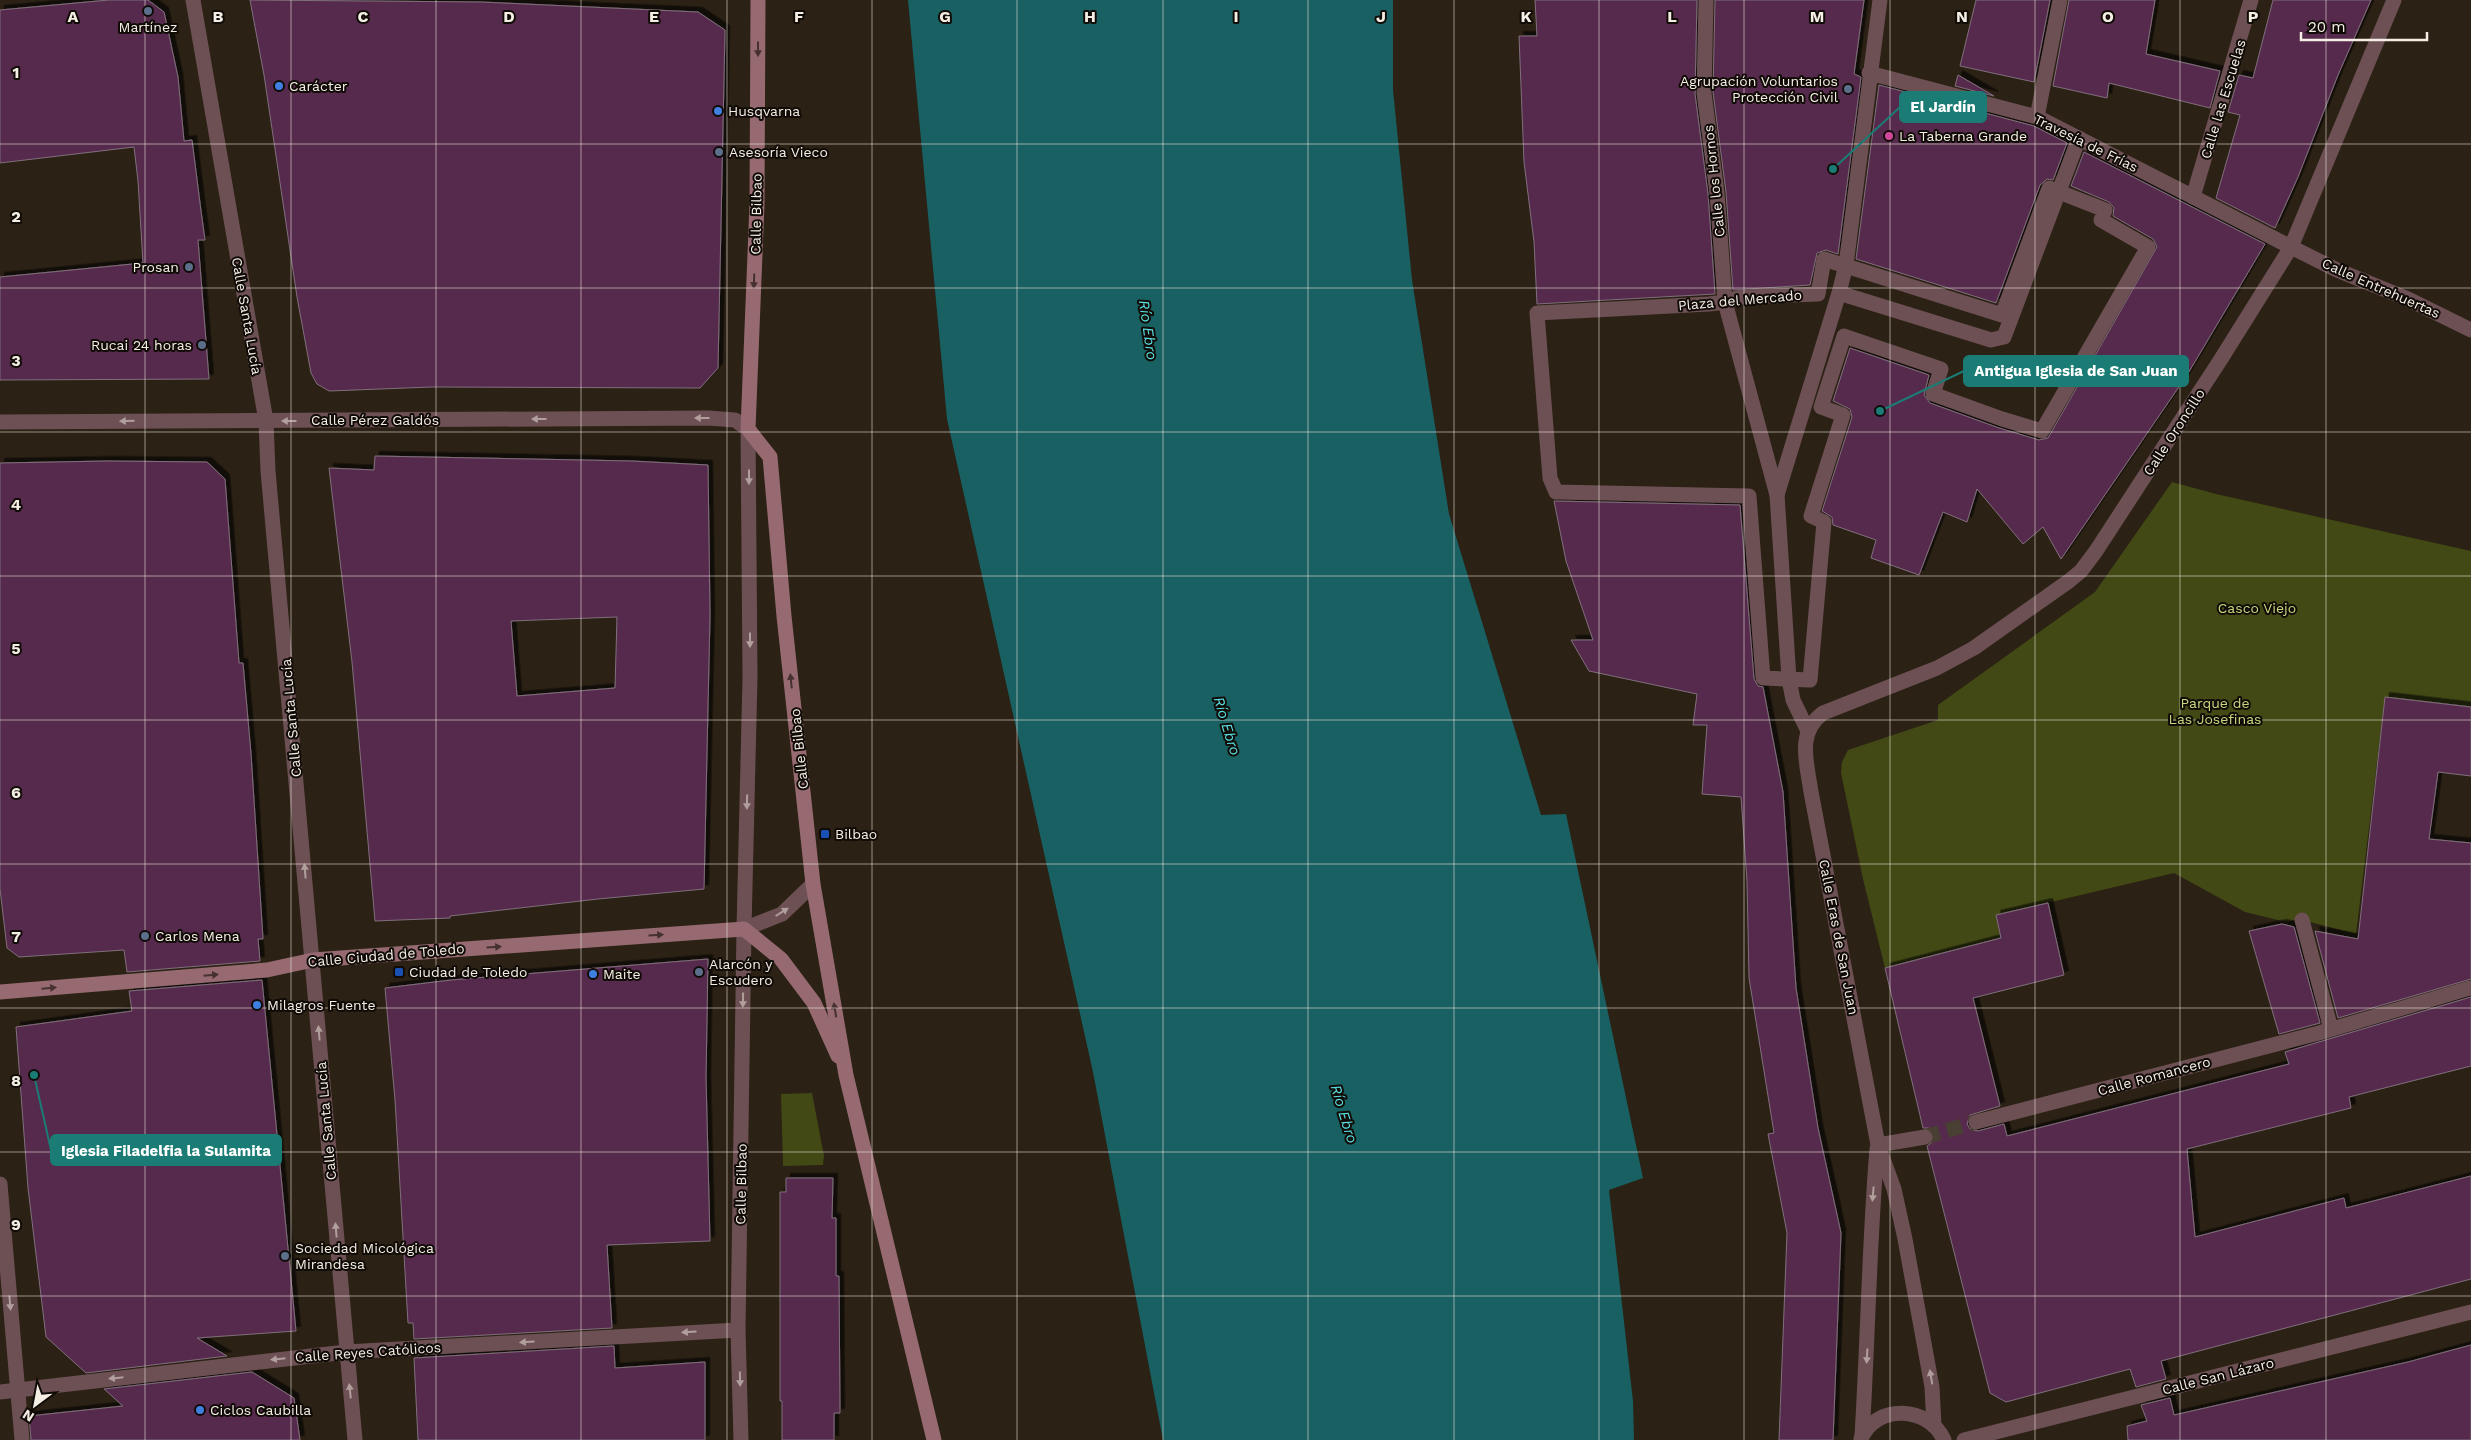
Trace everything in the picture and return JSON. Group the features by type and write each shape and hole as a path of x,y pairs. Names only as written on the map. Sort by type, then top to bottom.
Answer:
{"main road":[{"name":"Calle Bilbao","path":"758,0 757,204 748,429 770,457 784,616 813,884 846,1075 934,1440"},
{"name":"Calle Bilbao","path":"744,929 781,959 814,1003 846,1075"},
{"name":"Calle Ciudad de Toledo","path":"0,992 266,970 312,960 744,929"}],"street":[{"name":"Calle Santa Lucía","path":"193,0 266,421 268,471 354,1440"},
{"name":"Calle los Hornos","path":"1706,0 1704,93 1717,193 1725,302 1777,495"},
{"path":"1807,729 1793,700 1789,679 1777,495 1839,293 1846,264 1869,73 1880,0"},
{"path":"2037,117 2060,0"},
{"name":"Calle las Escuelas","path":"2193,197 2251,0"},
{"name":"Calle Oroncillo","path":"1807,729 1823,713 1937,668 1974,648 2081,571 2096,552 2221,360 2290,246 2394,0"},
{"name":"Travesía de Frías","path":"1869,73 2037,117 2290,246"},
{"path":"1839,293 1991,340 2004,337 2079,138"},
{"name":"Plaza del Mercado","path":"2049,188 2105,210 2101,220 2148,247 2042,431 1933,394 1941,369 1844,336 1821,407 1843,415 1811,516 1824,522 1810,680 1763,678 1749,496 1556,492 1550,478 1538,312 1725,302 1741,297 1818,294 1824,259 1846,264 2002,315 2049,188"},
{"name":"Calle Entrehuertas","path":"2290,246 2337,270 2408,298 2471,330"},
{"name":"Calle Pérez Galdós","path":"0,422 708,418 735,420 748,429"},
{"name":"Calle Bilbao","path":"741,1440 738,1330 750,677 748,429"},
{"name":"Calle Eras de San Juan","path":"1807,729 1805,745 1811,792 1878,1145 1894,1188 1906,1239 1932,1387 1934,1426"},
{"path":"744,929 782,914 813,884"},
{"path":"2302,920 2331,1029"},
{"name":"Calle Romancero","path":"1976,1122 2331,1029 2471,988"},
{"path":"1878,1145 1925,1136"},
{"name":"Calle Eras de San Juan","path":"1861,1438 1870,1297 1871,1225 1878,1145"},
{"path":"0,1184 22,1440"},
{"name":"Calle San Lázaro","path":"1964,1440 2471,1312"},
{"name":"Calle Reyes Católicos","path":"0,1392 346,1352 738,1330"},
{"path":"1861,1438 1871,1425 1882,1417 1896,1413 1910,1413 1923,1418 1934,1426 1944,1440"}],"green space":[{"name":"Parque de Las Josefinas","path":"2172,482 2216,494 2471,551 2471,707 2385,697 2356,934 2298,919 2286,922 2245,912 2174,873 1996,915 2001,939 1885,968 1863,879 1841,773 1842,762 1848,750 1938,720 1938,705 2095,592"},
{"path":"812,1093 824,1156 823,1165 783,1166 781,1094"}],"water":[{"name":"Río Ebro","path":"908,0 1393,0 1393,90 1412,280 1449,514 1541,815 1566,814 1643,1178 1609,1190 1633,1401 1634,1440 1163,1440 1093,1072 947,419"}],"building":[{"path":"109,0 148,0 164,12 178,77 184,141 192,140 205,240 198,240 209,379 0,380 0,277 143,263 134,147 0,163 0,10"},
{"path":"250,0 481,2 698,12 725,30 718,368 700,388 432,387 329,391 317,384 311,373 297,297 264,75"},
{"path":"1535,0 1697,0 1695,94 1708,194 1715,294 1537,304 1534,242 1524,162 1519,36 1537,36"},
{"path":"1715,0 1864,0 1854,74 1861,77 1838,254 1826,250 1817,253 1810,285 1733,290 1726,192 1713,92"},
{"path":"1976,0 2050,0 2034,82 1960,66"},
{"path":"2069,0 2155,0 2146,54 2220,71 2210,108 2109,83 2107,98 2053,86"},
{"path":"2273,0 2371,0 2275,228 2216,198 2240,115 2228,112 2239,75 2253,78"},
{"path":"1958,75 1994,96 1955,86"},
{"path":"1879,85 2034,126 2067,143 2053,180 2047,179 2040,185 1996,303 1856,259"},
{"path":"2084,152 2265,244 2187,375 2061,559 2043,527 2023,544 1977,489 1967,522 1943,512 1919,575 1871,558 1876,540 1833,525 1832,517 1822,511 1852,417 1850,409 1833,401 1850,348 1929,375 1924,395 1930,403 2039,440 2048,438 2157,247 2153,239 2113,216 2114,208 2109,202 2071,186"},
{"path":"375,456 632,461 708,465 710,615 704,889 598,899 450,916 450,918 375,921 352,662 329,468 374,470","holes":["617,617 615,688 517,696 511,621"]},
{"path":"207,462 225,479 239,663 243,663 251,754 263,939 258,939 260,961 127,972 124,950 19,957 7,948 0,889 0,463"},
{"path":"1554,501 1740,505 1754,679 1758,686 1763,687 1783,792 1796,988 1818,1128 1841,1233 1833,1440 1779,1440 1787,1233 1768,1134 1774,1133 1749,978 1747,881 1741,797 1702,794 1707,725 1693,725 1697,694 1589,671 1571,640 1593,640 1566,561"},
{"path":"2385,697 2471,707 2471,776 2438,772 2429,839 2471,843 2471,979 2338,1018 2315,931 2358,939"},
{"path":"2048,903 2064,975 1973,998 2000,1106 1970,1115 1967,1124 1970,1129 1978,1131 2004,1124 2007,1136 2289,1064 2285,1052 2471,997 2471,1066 2349,1097 2351,1108 2187,1149 2195,1237 2344,1198 2346,1208 2471,1176 2471,1279 2161,1361 2166,1379 2136,1387 2130,1369 2006,1402 1990,1393 1927,1146 1934,1141 1934,1135 1929,1128 1923,1128 1885,968 2001,938 1996,915"},
{"path":"2282,924 2294,927 2320,1023 2279,1034 2249,931"},
{"path":"708,959 706,1078 710,1241 607,1245 612,1328 414,1339 413,1323 408,1323 395,1100 385,988 451,980"},
{"path":"262,980 296,1331 197,1338 227,1356 86,1373 46,1337 28,1188 16,1027 132,1011 129,991"},
{"path":"786,1178 833,1178 832,1218 836,1218 836,1276 839,1276 840,1413 834,1413 834,1440 782,1440 782,1401 780,1401 780,1192 786,1192"},
{"path":"2471,1345 2471,1440 2128,1440 2127,1426 2147,1421 2141,1405 2170,1398 2174,1415 2408,1362"},
{"path":"614,1346 615,1368 705,1362 705,1440 418,1440 414,1358"},
{"path":"252,1372 294,1398 300,1440 31,1440 29,1416 123,1406 104,1389"}],"tunnel":[{"path":"1925,1137 1976,1122"}],"place":[{"name":"Martínez","path":"148,11"},
{"name":"Carácter","path":"279,86"},
{"name":"Agrupación Voluntarios Protección Civil","path":"1848,89"},
{"name":"Husqvarna","path":"718,111"},
{"name":"La Taberna Grande","path":"1889,136"},
{"name":"Asesoría Vieco","path":"719,152"},
{"name":"El Jardín","path":"1833,169"},
{"name":"Prosan","path":"189,267"},
{"name":"Rucai 24 horas","path":"202,345"},
{"name":"Antigua Iglesia de San Juan","path":"1880,411"},
{"name":"Bilbao","path":"825,834"},
{"name":"Carlos Mena","path":"145,936"},
{"name":"Ciudad de Toledo","path":"399,972"},
{"name":"Alarcón y Escudero","path":"699,972"},
{"name":"Maite","path":"593,974"},
{"name":"Milagros Fuente","path":"257,1005"},
{"name":"Iglesia Filadelfia la Sulamita","path":"34,1075"},
{"name":"Sociedad Micológica Mirandesa","path":"285,1256"},
{"name":"Ciclos Caubilla","path":"200,1410"}],"park label":[{"name":"Casco Viejo","path":"2257,608"}]}
